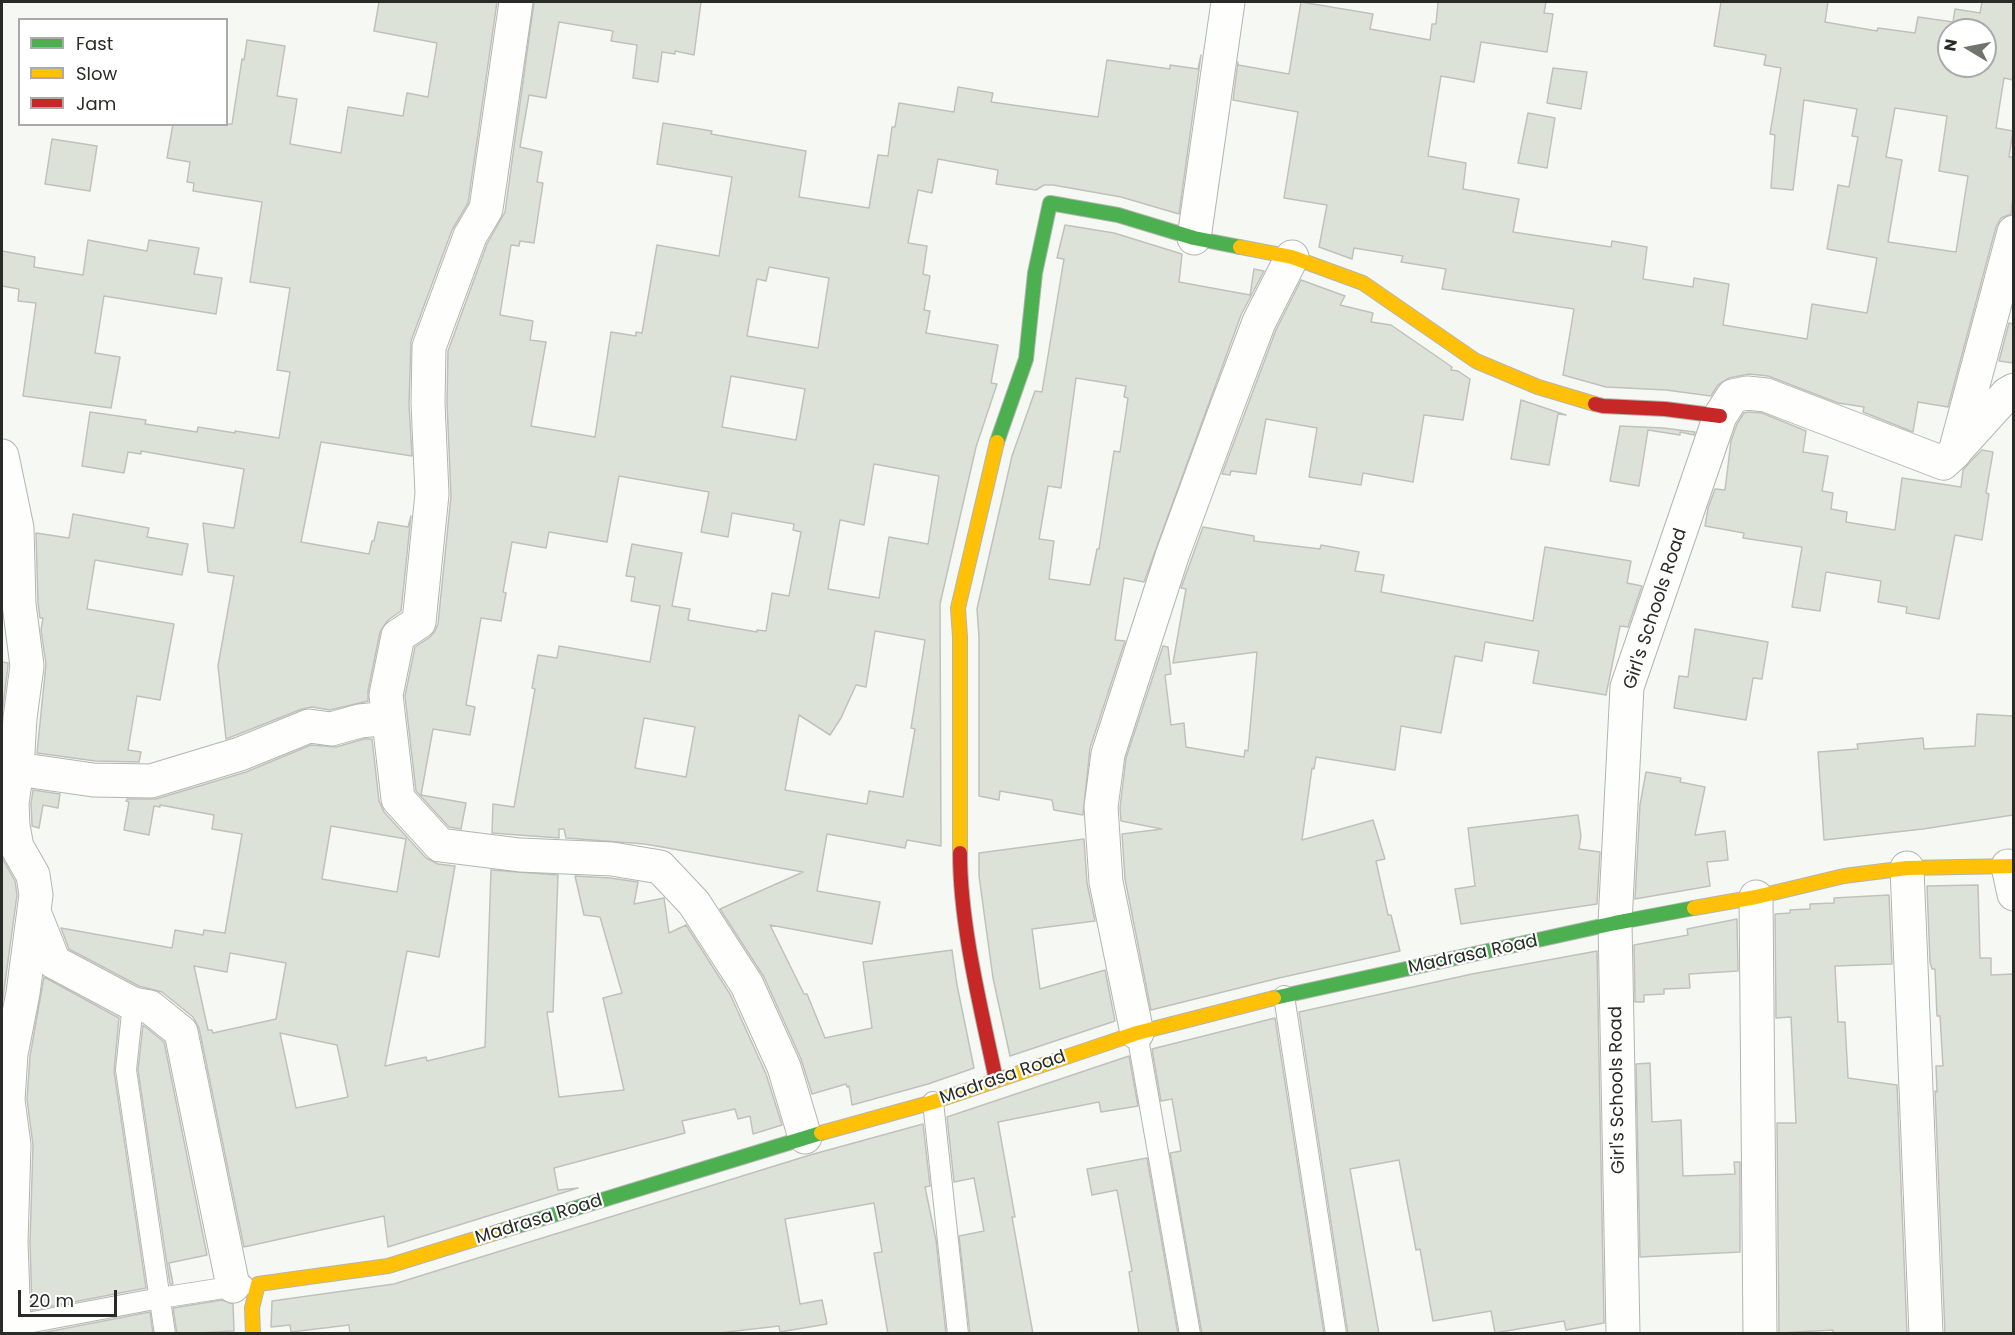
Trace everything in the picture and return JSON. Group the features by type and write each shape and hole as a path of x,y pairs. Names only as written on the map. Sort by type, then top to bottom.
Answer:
{"street":[{"path":"516,2 486,209 470,236 429,347 432,494 419,622 398,636 386,695 398,799 440,845 520,855 612,859 660,867 694,903 747,985 784,1067 805,1137"},
{"path":"1194,238 1228,2"},
{"path":"996,1080 975,981 960,877 961,648 958,608 994,451 1026,359 1035,273 1050,203 1118,215 1194,238 1292,256 1364,283 1476,361 1538,387 1603,406 1665,409 1720,416"},
{"path":"1954,452 2013,232"},
{"path":"1137,1034 1106,882 1101,807 1108,754 1172,556 1226,409 1260,322 1292,256"},
{"path":"1954,452 2007,393 2013,390"},
{"name":"Girl's Schools Road","path":"1623,1334 1615,923 1627,687 1720,416 1733,396 1747,393 1766,395 1933,461 1943,463 1954,452"},
{"path":"2,456 16,528 19,604 27,666 20,718 17,769 12,803 7,815 17,847 33,875 36,895 23,993 11,1054 8,1100 14,1145 8,1327"},
{"path":"17,769 93,780 151,781 240,754 309,726 331,729 360,721 388,718"},
{"path":"1907,868 1926,1334"},
{"name":"Madrasa Road","path":"245,1285 388,1266 805,1137 933,1102 1137,1034 1284,996 1615,923 1756,897 1844,876 1907,868 2012,875"},
{"path":"1756,897 1760,1334"},
{"path":"34,911 54,962 133,1004 150,1007 181,1032 245,1285 251,1300 250,1317 253,1334"}],"lane":[{"path":"1284,996 1336,1334"},
{"path":"133,1004 126,1070 165,1334"},
{"path":"1137,1034 1190,1334"},
{"path":"933,1102 958,1334"},
{"name":"Madrasa Road","path":"8,1327 160,1298 245,1285"}],"building":[{"path":"379,2 497,2 468,203 452,230 411,341 409,404 412,456 321,442 301,542 369,554 378,522 408,527 411,516 401,611 388,620 380,632 368,701 330,710 312,707 302,709 226,739 218,666 234,576 208,572 203,523 234,528 244,469 141,451 141,454 128,452 124,473 82,466 90,412 146,420 145,424 197,432 198,427 279,438 290,372 277,370 290,288 250,282 262,202 193,191 194,183 187,182 190,162 167,158 173,126 228,126 232,124 247,40 285,46 277,96 297,99 290,144 341,153 348,107 403,116 407,93 428,97 437,43 374,31"},
{"path":"534,2 701,2 694,55 675,51 675,54 662,52 658,82 633,78 637,45 611,41 613,31 559,22 546,98 529,95 520,147 542,152 537,182 543,183 534,243 520,241 519,246 511,245 500,315 533,321 530,340 546,342 531,426 595,437 611,332 636,336 636,332 642,333 657,245 719,256 732,177 657,164 663,123 806,151 799,197 869,208 878,155 888,156 892,127 895,127 899,103 954,112 958,87 993,93 991,102 1098,117 1107,60 1170,69 1170,65 1198,69 1201,55 1179,214 1121,197 1053,185 1044,185 1036,190 996,184 998,170 938,159 932,193 918,190 908,243 927,246 923,274 930,276 924,310 930,311 926,333 998,345 991,383 997,384 976,447 940,604 941,846 907,840 905,848 827,834 817,891 880,902 872,944 770,925 804,994 807,994 825,1038 872,1028 863,962 952,950 974,1068 928,1084 852,1105 849,1086 847,1087 846,1084 812,1094 801,1059 764,977 720,909 803,872 645,844 566,838 564,829 559,829 559,838 492,833 493,804 514,807 535,689 532,688 538,655 557,658 559,646 650,662 660,606 631,601 635,577 626,576 632,544 682,553 672,606 690,609 688,620 757,632 757,630 766,631 772,593 789,596 801,532 793,530 794,524 732,513 728,537 701,532 709,492 619,476 607,542 549,532 546,548 512,542 503,592 506,593 501,621 481,618 466,705 475,707 470,735 433,729 421,795 466,803 461,829 449,827 416,791 405,696 415,647 430,637 438,624 451,496 447,403 448,351 487,244 505,212","holes":["769,267 829,278 818,348 747,336 757,279 766,281","731,376 805,389 796,440 722,427","874,464 939,476 928,544 889,537 879,598 828,589 840,520 864,525","875,631 925,640 911,728 915,729 903,797 869,791 867,804 785,790 799,715 830,735 841,718 856,685 866,687","644,718 695,727 686,777 635,768"]},
{"path":"1301,2 1373,14 1370,29 1430,40 1432,24 1436,24 1438,2 1546,2 1544,13 1553,14 1547,52 1481,42 1474,82 1441,76 1428,156 1466,163 1463,189 1519,199 1513,232 1611,247 1612,241 1647,247 1643,279 1693,287 1694,278 1729,284 1723,325 1807,339 1812,304 1867,313 1877,258 1827,249 1838,185 1849,187 1858,137 1852,136 1857,109 1804,100 1793,190 1771,188 1775,135 1770,134 1781,68 1764,65 1766,55 1714,46 1721,2 1828,2 1825,22 1877,31 1878,28 1915,33 1918,17 1937,20 1937,78 1997,78 1997,18 1954,18 1955,9 1980,13 1982,2 2013,2 2013,80 2004,78 1996,128 2013,131 2009,157 2013,157 2011,214 2001,218 1996,227 1948,407 1918,402 1913,432 1863,412 1864,407 1838,403 1768,376 1749,374 1729,378 1718,385 1711,396 1666,390 1606,387 1563,375 1574,309 1442,289 1446,269 1401,262 1403,256 1354,248 1352,259 1319,247 1327,205 1284,198 1298,112 1233,100 1238,62 1238,65 1289,74","holes":["1895,108 1947,116 1939,171 1968,176 1956,252 1888,242 1902,160 1886,157"]},
{"path":"1553,68 1587,72 1581,109 1547,103"},
{"path":"1528,113 1555,118 1547,168 1518,163"},
{"path":"52,139 97,146 90,191 45,184"},
{"path":"1065,225 1114,233 1182,254 1179,282 1250,295 1254,269 1264,271 1241,315 1144,582 1124,578 1115,640 1125,641 1090,748 1083,815 1054,810 1052,800 1000,791 999,800 979,796 977,609 1012,456 1035,391 1042,392 1064,259 1057,258","holes":["1076,378 1126,386 1124,397 1128,398 1120,452 1114,451 1099,549 1097,549 1090,585 1049,579 1054,541 1039,539 1048,486 1061,488"]},
{"path":"88,240 147,251 149,240 199,248 194,274 222,278 216,314 104,296 95,353 120,357 111,408 23,396 36,303 18,301 19,289 2,286 2,251 35,257 34,267 83,275"},
{"path":"1301,280 1345,296 1340,305 1373,313 1371,322 1391,325 1452,367 1451,370 1458,371 1470,379 1463,420 1424,415 1413,482 1363,473 1361,485 1309,477 1317,428 1266,419 1256,474 1231,471 1230,475 1222,474 1276,330"},
{"path":"2009,323 2013,324 2013,363 1999,361"},
{"path":"1521,400 1566,415 1558,414 1549,465 1511,459"},
{"path":"1744,413 1762,413 1806,431 1803,452 1828,456 1822,491 1833,493 1831,509 1847,512 1846,522 1895,530 1902,478 1961,487 1963,470 1970,462 1982,450 1993,452 1986,493 1989,494 1982,540 1955,535 1939,619 1906,613 1907,607 1878,602 1881,581 1826,572 1820,611 1792,607 1802,547 1743,538 1744,533 1705,526 1708,508 1715,489 1725,490 1731,441 1737,424"},
{"path":"1620,426 1695,432 1694,435 1680,432 1680,435 1648,430 1639,486 1610,481"},
{"path":"73,514 149,528 147,537 188,544 182,575 95,560 87,609 174,624 160,700 137,696 128,750 141,752 139,762 95,761 37,753 46,664 41,630 43,618 40,618 38,603 36,533 69,538"},
{"path":"1203,527 1254,536 1254,541 1320,549 1321,545 1359,552 1355,571 1384,575 1381,592 1533,621 1545,547 1631,561 1627,583 1642,586 1628,627 1620,626 1606,695 1533,683 1539,651 1485,642 1482,661 1455,656 1441,733 1401,726 1395,770 1316,757 1314,769 1312,768 1302,840 1373,820 1385,859 1376,861 1388,915 1391,915 1400,951 1151,1010 1125,879 1122,834 1162,829 1121,821 1120,808 1126,758 1163,646 1168,647 1171,674 1165,675 1171,725 1184,723 1186,747 1244,757 1245,750 1248,751 1257,652 1173,663 1186,589 1181,588"},
{"path":"1695,629 1768,642 1762,679 1753,678 1746,720 1674,708 1679,676 1688,677"},
{"path":"2,662 8,663 8,666 2,714"},
{"path":"1977,714 2013,716 2013,815 1923,829 1824,840 1818,752 1858,749 1857,744 1923,738 1924,749 1975,746"},
{"path":"372,739 379,801 384,812 426,858 438,864 455,866 439,957 407,951 385,1066 426,1057 427,1061 485,1047 491,870 558,875 553,1012 547,1012 559,1097 624,1090 603,998 622,993 600,917 584,915 575,876 638,882 634,904 664,898 669,933 686,925 730,994 766,1074 782,1125 753,1134 750,1116 738,1119 735,1109 682,1121 685,1133 554,1168 558,1190 578,1188 388,1247 384,1216 244,1247 199,1028 193,1017 162,992 139,986 69,949 61,928 172,948 175,930 203,935 204,930 225,933 242,834 212,829 214,815 160,805 160,807 154,806 149,835 124,830 129,802 126,801 127,799 156,799 246,772 311,745 336,747","holes":["331,826 406,839 397,892 322,879","230,953 286,963 276,1019 213,1033 212,1030 208,1030 194,966 227,972","280,1033 337,1045 348,1097 296,1108"]},
{"path":"1646,772 1681,778 1680,782 1705,787 1695,835 1725,831 1728,860 1707,862 1710,886 1635,899 1640,805"},
{"path":"33,790 60,794 58,808 43,805 39,828 32,826"},
{"path":"1578,815 1581,836 1579,849 1600,852 1597,904 1461,924 1455,889 1475,886 1468,828"},
{"path":"1084,839 1087,883 1095,921 1032,929 1040,989 1105,970 1115,1021 1010,1056 993,978 979,876 979,853"},
{"path":"2,858 15,881 17,895 2,1005"},
{"path":"1978,885 1980,958 1991,958 1991,975 2013,974 2013,1334 1945,1334 1935,1091 1937,1092 1936,1066 1943,1066 1940,1016 1937,1016 1935,969 1932,969 1930,962 1927,886"},
{"path":"1889,895 1892,964 1835,966 1838,1022 1845,1022 1848,1078 1897,1085 1907,1334 1833,1334 1833,1330 1779,1333 1777,1123 1796,1123 1791,1017 1776,1018 1775,914 1790,913 1790,910 1810,909 1810,904 1834,903 1834,898"},
{"path":"1737,919 1738,971 1689,974 1690,988 1664,989 1664,994 1644,995 1644,1002 1635,1002 1634,945 1688,935 1687,929"},
{"path":"1597,951 1604,1323 1566,1330 1564,1321 1495,1333 1491,1311 1433,1321 1420,1249 1416,1250 1399,1160 1350,1169 1379,1334 1348,1334 1299,1012 1472,974"},
{"path":"44,977 119,1018 114,1071 146,1288 32,1310 30,1242 33,1145 27,1099 30,1056"},
{"path":"1275,1018 1324,1334 1202,1334 1170,1153 1181,1151 1172,1099 1161,1101 1152,1049"},
{"path":"143,1025 164,1042 207,1255 169,1263 173,1284 170,1284 138,1070"},
{"path":"1129,1056 1138,1106 1101,1112 1099,1102 998,1122 1033,1334 970,1334 959,1236 984,1231 974,1178 954,1182 947,1117"},
{"path":"1650,1063 1652,1122 1681,1120 1683,1176 1735,1174 1734,1162 1740,1162 1740,1252 1640,1257 1636,1064"},
{"path":"923,1124 930,1186 925,1187 936,1240 946,1334 888,1334 874,1253 882,1252 874,1203 785,1219 800,1304 822,1300 827,1324 780,1332 779,1326 710,1334 350,1334 349,1325 291,1332 290,1325 271,1327 272,1301 394,1284 810,1155"},
{"path":"1147,1158 1178,1334 1139,1334 1129,1272 1132,1271 1117,1190 1092,1195 1087,1169"},
{"path":"222,1300 233,1304 234,1331 177,1334 173,1308"},
{"path":"150,1312 153,1334 36,1334"}],"traffic: fast":[{"path":"997,442 1026,359 1035,273 1050,203 1118,215 1194,238 1240,247"},
{"path":"1274,998 1615,923 1694,908"},
{"path":"501,1231 821,1133"}],"traffic: slow":[{"path":"1240,247 1292,257 1363,283 1476,361 1538,387 1595,404"},
{"path":"960,853 958,608 997,442"},
{"path":"1694,908 1756,897 1844,876 1907,868 2014,866"},
{"path":"821,1133 933,1102 1137,1033 1274,998"},
{"path":"253,1334 252,1308 258,1284 388,1266 501,1231"}],"traffic: jam":[{"path":"1595,404 1720,416"},
{"path":"960,853 967,938 996,1080"}]}
